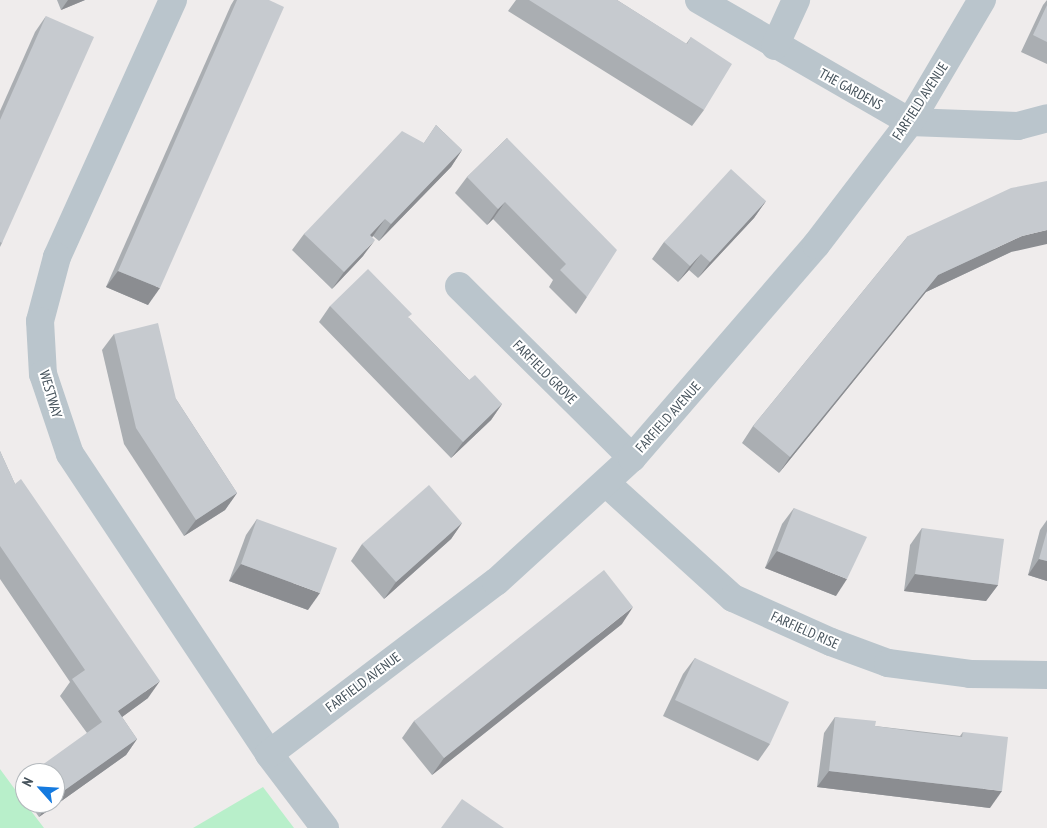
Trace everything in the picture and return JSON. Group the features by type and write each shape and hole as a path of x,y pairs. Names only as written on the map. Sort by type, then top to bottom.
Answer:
{"street":[{"name":"WESTWAY","path":"173,0 58,257 40,321 43,374 70,454 269,754 325,828"},
{"name":"THE GARDENS","path":"699,0 775,46 910,122 1018,126 1047,118"},
{"path":"775,46 796,0"},
{"name":"FARFIELD AVENUE","path":"269,754 496,582 632,458 816,245 910,122 982,0"},
{"name":"FARFIELD GROVE","path":"459,286 632,458"},
{"name":"FARFIELD RISE","path":"606,483 733,598 831,642 888,663 970,674 1047,675"}],"green space":[{"path":"0,769 15,789 15,813 33,813 44,828 0,828"},
{"path":"263,787 294,828 193,828"}],"building":[{"path":"237,0 269,0 284,7 160,288 118,271"},
{"path":"529,0 617,0 687,44 691,37 732,64 704,110"},
{"path":"1047,5 1047,42 1033,35"},
{"path":"46,16 94,37 2,243 0,242 0,120"},
{"path":"436,125 462,150 391,224 385,219 370,235 375,240 344,272 304,234 402,131 424,143"},
{"path":"507,138 617,250 587,297 560,270 566,264 505,202 498,209 467,177"},
{"path":"731,169 766,201 710,262 701,254 690,266 664,242"},
{"path":"1047,181 1047,230 1022,236 938,275 790,457 753,426 908,236 1011,188"},
{"path":"368,269 412,314 408,317 469,380 475,375 502,404 463,442 330,306"},
{"path":"158,323 176,399 237,493 196,520 136,428 114,334"},
{"path":"0,451 15,484 21,479 160,681 118,711 137,739 65,790 65,763 45,763 102,722 72,679 85,670 0,546"},
{"path":"429,485 462,523 396,582 362,544"},
{"path":"794,508 867,537 847,579 777,551"},
{"path":"257,519 337,548 320,593 241,564"},
{"path":"922,528 1004,539 998,585 915,574"},
{"path":"1047,531 1047,561 1039,559"},
{"path":"604,570 633,607 444,758 414,721"},
{"path":"695,658 789,702 770,744 675,700"},
{"path":"835,717 876,721 875,726 918,732 962,737 963,732 1008,737 1002,791 829,771"},
{"path":"462,799 504,828 441,828"}]}
